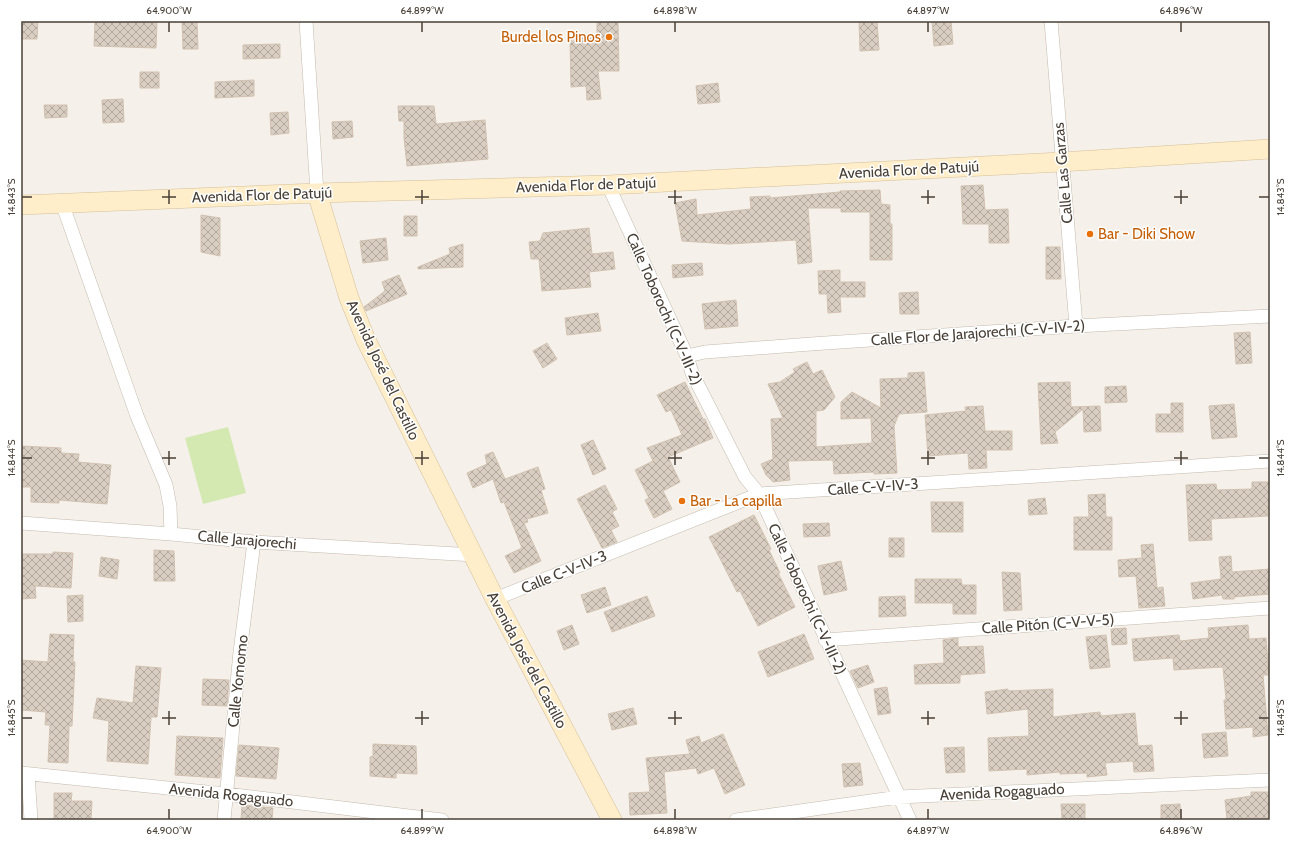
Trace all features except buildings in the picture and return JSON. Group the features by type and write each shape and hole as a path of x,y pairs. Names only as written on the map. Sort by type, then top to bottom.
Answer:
{"main road":[{"name":"Avenida Flor de Patujú","path":"21,205 318,193 608,185 1061,162 1270,148"},
{"name":"Avenida José del Castillo","path":"318,193 349,298 366,340 495,599 612,820"}],"street":[{"name":"Avenida José del Castillo","path":"306,21 318,193"},
{"name":"Calle Las Garzas","path":"1051,21 1061,162 1076,326"},
{"name":"Calle Toborochi (C-V-III-2)","path":"608,185 687,356 692,373 745,477 759,494 825,640 910,820"},
{"path":"62,203 137,416 166,485 170,506 171,534"},
{"name":"Calle Flor de Jarajorechi (C-V-IV-2)","path":"687,356 705,352 811,344 1076,326 1270,316"},
{"name":"Calle C-V-IV-3","path":"495,599 759,494 1270,461"},
{"name":"Calle Jarajorechi","path":"21,523 171,534 254,542 474,555"},
{"name":"Calle Yomomo","path":"224,820 240,652 254,542"},
{"name":"Calle Pitón (C-V-V-5)","path":"825,640 1270,608"},
{"path":"25,774 31,820"},
{"name":"Avenida Rogaguado","path":"25,774 226,794 442,820"},
{"name":"Avenida Rogaguado","path":"736,820 899,797 1270,780"}],"green space":[{"path":"228,427 246,493 203,504 185,438"}],"place":[{"name":"Burdel los Pinos","path":"609,37"},
{"name":"Bar - Diki Show","path":"1090,234"},
{"name":"Bar - La capilla","path":"682,501"}]}
